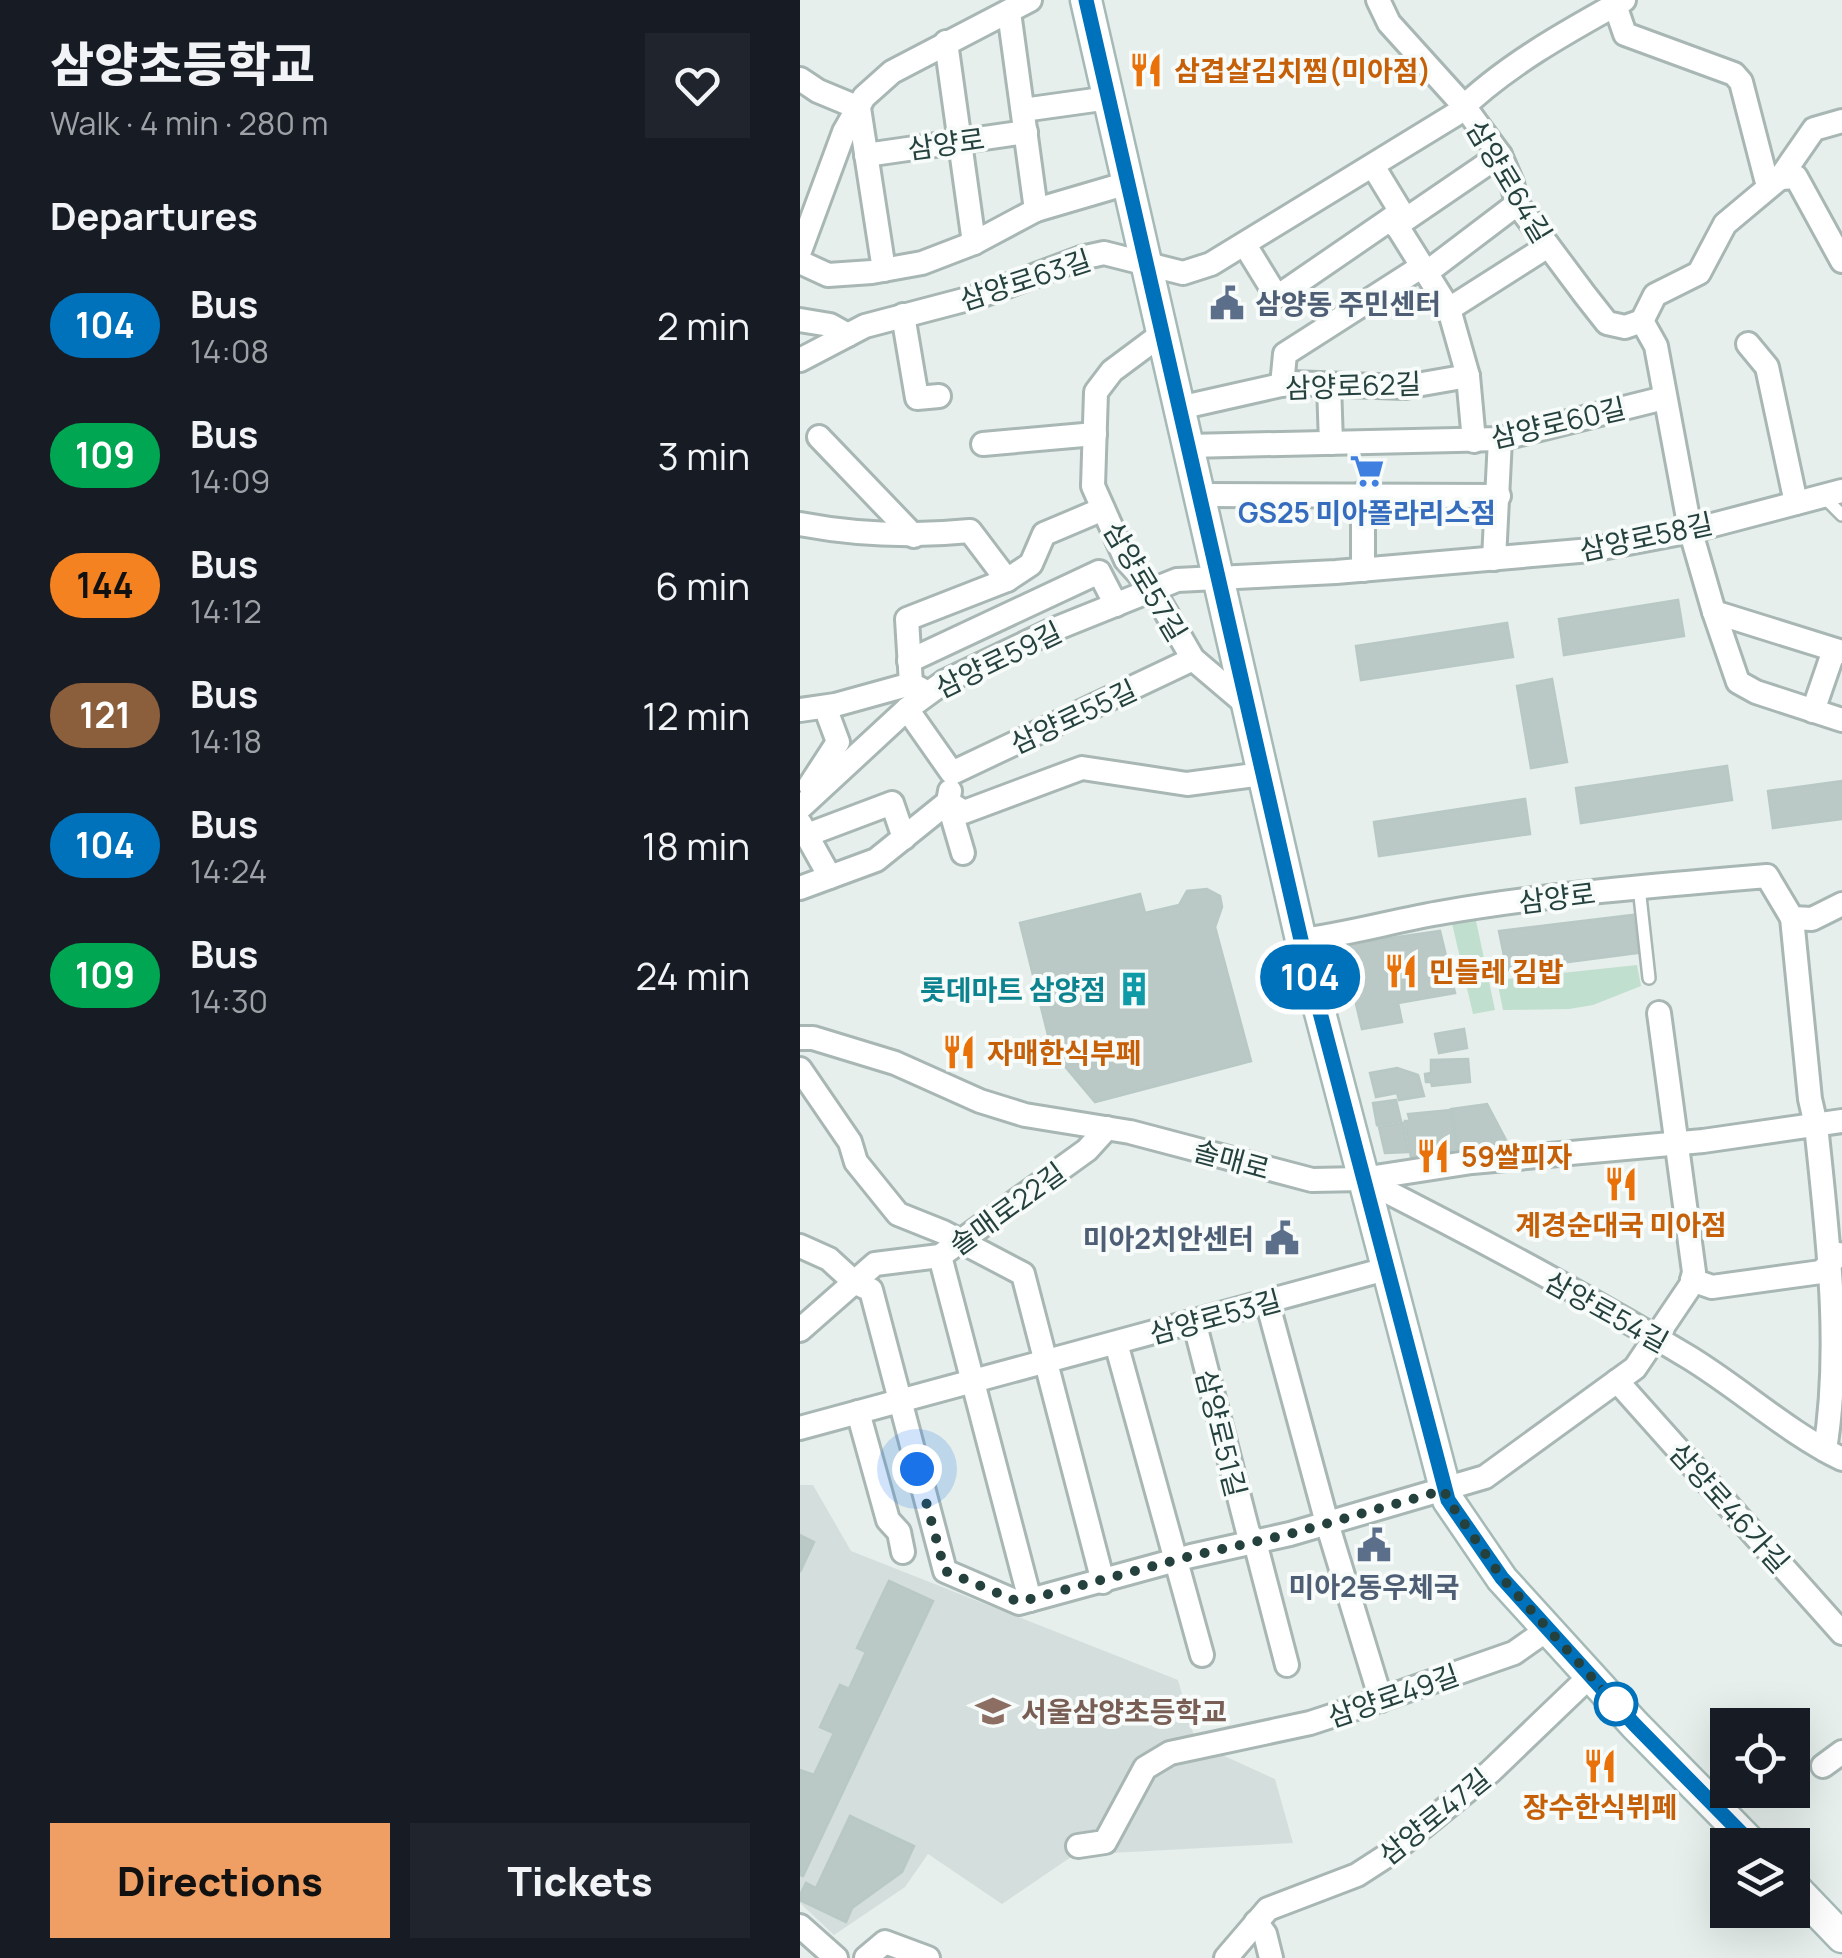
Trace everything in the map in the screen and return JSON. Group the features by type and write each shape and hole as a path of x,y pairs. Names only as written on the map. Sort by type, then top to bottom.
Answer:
{"main road":[{"path":"1086,0 1301,940 1444,1490 1502,1578 1590,1676 1738,1828"},
{"path":"1810,1901 1838,1925"}],"street":[{"path":"1378,0 1389,23 1464,106"},
{"name":"삼양로64길","path":"1146,263 1183,273 1211,264 1373,166 1569,30 1620,3 1626,34 1734,74 1741,82 1766,178 1780,178"},
{"path":"800,251 844,132 864,98 892,72 1019,6 1024,121 1036,210"},
{"path":"946,42 974,243"},
{"path":"800,79 859,108"},
{"name":"삼양로","path":"866,155 960,141 1109,98"},
{"name":"삼양로64길","path":"1464,106 1500,155 1516,204 1608,323 1624,327 1642,321"},
{"path":"859,108 884,270"},
{"path":"1842,121 1814,129 1780,178 1725,224 1700,273 1655,296 1642,321 1656,346 1690,529 1738,682 1756,692 1842,720"},
{"path":"1244,244 1277,297 1500,155"},
{"path":"1373,166 1401,212 1394,222"},
{"path":"1780,178 1796,177 1842,262"},
{"path":"800,262 828,275 922,263 974,243 1036,210 1128,183"},
{"path":"1282,385 1285,354 1424,270 1516,204"},
{"path":"1394,222 1449,309 1468,376 1474,441"},
{"path":"1449,309 1548,246"},
{"name":"삼양로63길","path":"800,360 865,326 982,295 1081,258 1104,253 1146,263"},
{"path":"903,315 917,398 939,396"},
{"path":"800,320 830,325 848,335"},
{"name":"삼양로57길","path":"1162,334 1112,371 1096,392 1093,486 1126,560 1153,590 1192,660 1246,704"},
{"path":"1748,344 1767,368 1796,503"},
{"name":"삼양로62길","path":"1180,408 1282,385 1404,387 1468,376"},
{"path":"1330,385 1331,443"},
{"name":"삼양로60길","path":"1188,446 1500,439 1664,398"},
{"path":"983,444 1095,434"},
{"path":"819,437 914,536"},
{"path":"1494,559 1500,439"},
{"path":"1363,570 1364,493"},
{"name":"삼양로58길","path":"1218,579 1591,550 1832,493"},
{"path":"1199,495 1499,496"},
{"path":"800,712 916,679 907,619 1007,580 1031,564 1044,534 1103,509"},
{"path":"800,524 850,534 914,536 970,531 1007,580"},
{"name":"삼양로59길","path":"800,808 907,709 916,679 1099,572 1116,605"},
{"name":"삼양로59길","path":"916,679 944,682 1055,630 1177,580 1218,579"},
{"path":"1714,612 1838,651 1813,710"},
{"name":"삼양로55길","path":"952,773 1192,660"},
{"path":"800,793 815,778 838,742 825,708"},
{"path":"907,709 952,773 948,802 964,853"},
{"name":"삼양로55길","path":"948,802 964,812 1082,768 1187,784 1262,774"},
{"path":"800,888 876,860 948,802"},
{"path":"830,877 803,829 892,803 904,838"},
{"name":"삼양로","path":"1301,940 1339,936 1446,911 1638,887 1768,876 1792,918"},
{"path":"1834,1454 1836,1258 1810,1099 1792,918 1812,920 1842,904"},
{"path":"800,1246 829,1260 854,1282 871,1290 945,1571 1019,1602 1326,1523 1485,1478 1636,1368 1657,1338 1694,1272 1660,1013"},
{"name":"솔매로","path":"800,1038 813,1038 895,1063 980,1101 1010,1110 1107,1128 1312,1180 1362,1179 1472,1162 1678,1143 1842,1121"},
{"path":"800,1069 850,1142 856,1162 898,1214 1023,1274 1103,1582"},
{"name":"솔매로22길","path":"800,1330 875,1264 940,1256 1087,1150 1107,1128"},
{"name":"삼양로54길","path":"1362,1179 1657,1338 1834,1454"},
{"path":"940,1256 1030,1600"},
{"path":"1692,1280 1712,1286 1821,1272 1836,1258"},
{"name":"삼양로53길","path":"800,1428 1386,1269"},
{"path":"1268,1301 1326,1523 1381,1700"},
{"name":"삼양로51길","path":"1194,1322 1286,1666"},
{"path":"1116,1342 1202,1655"},
{"name":"삼양로46가길","path":"1617,1381 1842,1633"},
{"path":"858,1412 888,1520 899,1532 904,1552"},
{"name":"삼양로49길","path":"1078,1846 1105,1842 1145,1768 1170,1753 1310,1723 1381,1700 1514,1653 1548,1630"},
{"name":"삼양로47길","path":"1226,1958 1268,1909 1358,1876 1392,1853 1490,1772 1590,1676"},
{"path":"1256,1922 1271,1958"},
{"path":"800,1926 836,1958"},
{"path":"866,1958 885,1942 928,1958"}],"lane":[{"name":"삼양로58길","path":"1832,493 1842,516"},
{"path":"1638,887 1649,978"}],"shaded area":[{"name":"서울삼양초등학교","path":"800,1485 813,1485 851,1551 1178,1680 1196,1743 1275,1779 1293,1843 1074,1855 1002,1904 928,1854 905,1887 834,1935 800,1903"}],"green space":[{"path":"1475,916 1495,1010 1473,1014 1451,919"},
{"path":"1637,965 1641,986 1593,1005 1503,1010 1497,980"}],"building":[{"path":"1678,600 1684,636 1564,655 1559,619"},
{"path":"1507,623 1513,657 1361,680 1356,646"},
{"path":"1552,679 1567,762 1531,768 1517,686"},
{"path":"1727,766 1732,800 1581,823 1576,788"},
{"path":"1842,781 1842,819 1773,828 1768,791"},
{"path":"1525,799 1530,834 1379,856 1374,822"},
{"name":"롯데마트 삼양점","path":"1207,889 1220,896 1222,907 1215,927 1251,1061 1095,1102 1052,1051 1020,923 1140,894 1145,913 1179,905 1187,891"},
{"path":"1633,915 1638,953 1507,970 1499,931"},
{"path":"1440,931 1455,993 1398,1003 1402,1022 1362,1029 1342,945"},
{"path":"1464,1029 1467,1048 1439,1053 1435,1034"},
{"path":"1468,1059 1470,1082 1432,1086 1426,1082 1431,1060"},
{"path":"1397,1068 1418,1075 1424,1096 1399,1100 1397,1093 1376,1097 1370,1073"},
{"path":"1396,1100 1401,1121 1377,1125 1373,1103"},
{"path":"1487,1104 1507,1142 1458,1149 1451,1109"},
{"path":"1450,1110 1457,1149 1411,1157 1405,1121 1410,1121 1408,1114"},
{"path":"1403,1123 1408,1152 1385,1153 1379,1127"},
{"path":"800,1535 814,1542 800,1572"},
{"path":"889,1581 933,1601 803,1876 800,1770 814,1775 834,1733 820,1727 840,1685 849,1689 866,1652 857,1648"},
{"path":"850,1816 914,1846 902,1872 852,1908 846,1922 800,1900 800,1895 806,1883 816,1888"}],"bus line":[{"name":"104","path":"1086,0 1301,940 1448,1500 1502,1578 1635,1725 1736,1828"}],"place":[{"name":"삼겹살김치찜(미아점)","path":"1146,70"},
{"name":"삼양동 주민센터","path":"1227,303"},
{"name":"GS25 미아폴라리스점","path":"1367,471"},
{"name":"민들레 김밥","path":"1401,971"},
{"name":"롯데마트 삼양점","path":"1134,989"},
{"name":"자매한식부페","path":"959,1052"},
{"name":"59쌀피자","path":"1433,1156"},
{"name":"계경순대국 미아점","path":"1621,1184"},
{"name":"미아2치안센터","path":"1282,1238"},
{"name":"미아2동우체국","path":"1374,1545"},
{"name":"서울삼양초등학교","path":"993,1711"},
{"name":"장수한식뷔페","path":"1600,1766"}],"route":[{"path":"917,1469 945,1571 1019,1602 1290,1534 1444,1490 1502,1578 1616,1704"}]}
